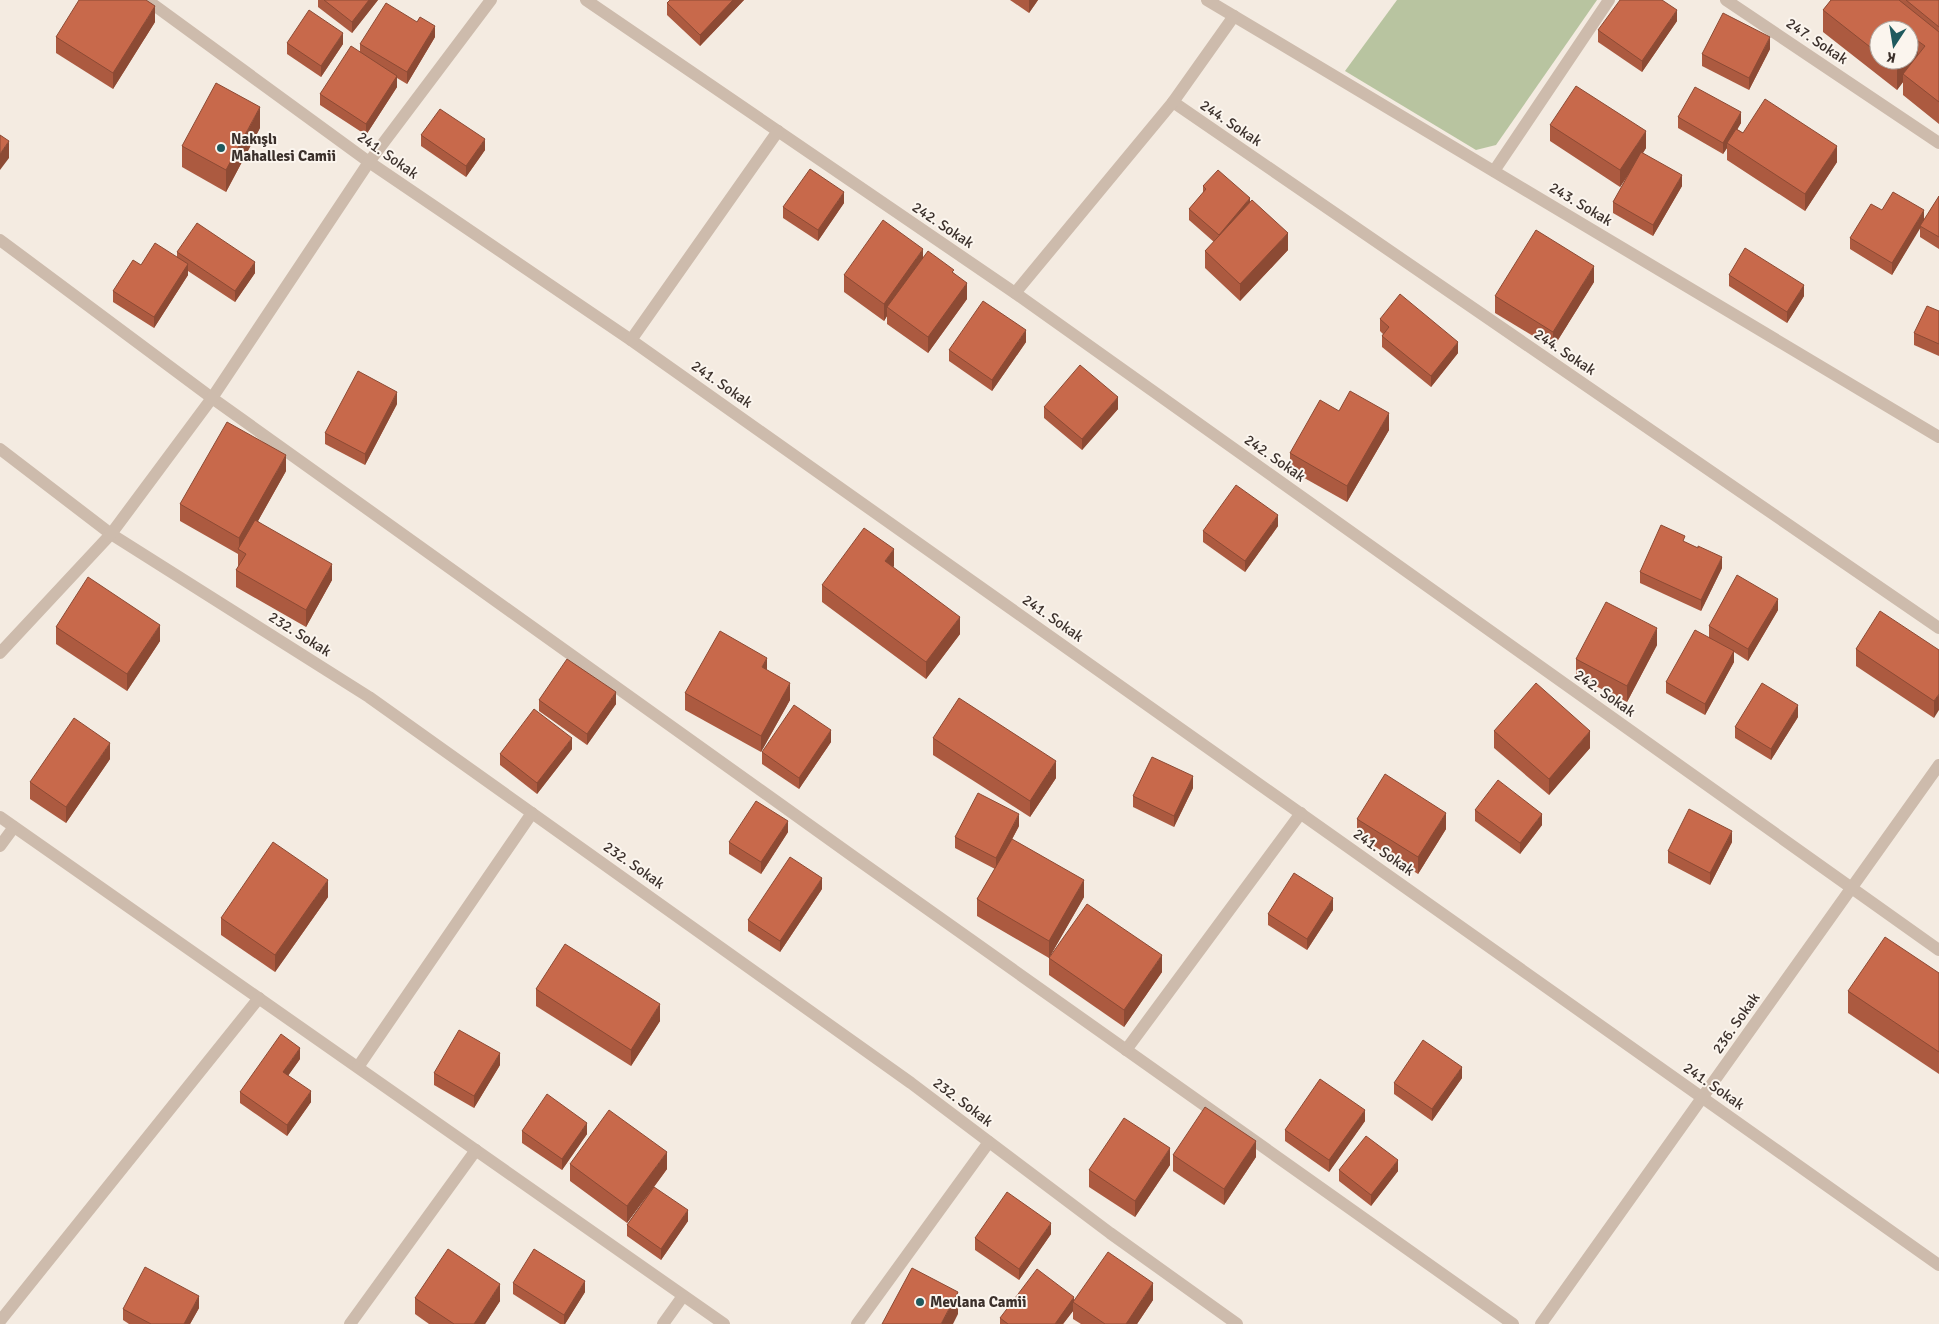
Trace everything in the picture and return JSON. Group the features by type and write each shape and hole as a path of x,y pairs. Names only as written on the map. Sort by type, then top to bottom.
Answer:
{"street":[{"name":"241. Sokak","path":"147,0 369,162 631,340 1939,1265"},
{"path":"0,653 111,534 212,398 369,162 491,0"},
{"name":"242. Sokak","path":"586,0 1014,293 1939,950"},
{"name":"243. Sokak","path":"1207,0 1939,437"},
{"path":"1494,171 1609,0"},
{"name":"247. Sokak","path":"1726,0 1939,143"},
{"path":"1014,293 1173,102 1234,16"},
{"name":"244. Sokak","path":"1173,102 1939,628"},
{"path":"631,340 778,131"},
{"path":"0,240 212,398 1513,1324"},
{"name":"232. Sokak","path":"0,449 111,534 369,697 911,1083 1110,1233 1237,1324"},
{"name":"236. Sokak","path":"1541,1324 1939,765"},
{"path":"358,1067 532,813"},
{"path":"1126,1050 1301,813"},
{"path":"0,817 724,1324"},
{"path":"0,846 14,827"},
{"path":"0,1321 259,998"},
{"path":"857,1324 990,1142"},
{"path":"350,1324 476,1150"},
{"path":"663,1324 683,1296"}],"green space":[{"path":"1397,0 1597,0 1496,145 1476,150 1345,71"}],"building":[{"path":"79,0 146,0 155,6 113,73 56,37"},
{"path":"324,0 369,0 352,22"},
{"path":"670,0 733,0 700,35 667,3"},
{"path":"1620,0 1662,0 1677,10 1642,61 1598,30"},
{"path":"1831,0 1899,0 1939,32 1939,102 1903,74 1906,70 1919,70 1919,54 1925,46 1919,42 1919,20 1869,20 1869,46 1823,10"},
{"path":"1906,0 1939,0 1939,27"},
{"path":"386,3 417,22 420,17 435,26 407,72 360,44"},
{"path":"309,10 343,33 321,66 287,43"},
{"path":"1723,13 1770,37 1749,78 1702,54"},
{"path":"351,46 397,76 366,124 320,94"},
{"path":"216,83 260,107 226,170 182,146"},
{"path":"1576,86 1646,131 1620,170 1550,125"},
{"path":"1695,87 1741,112 1723,143 1678,117"},
{"path":"1765,99 1837,146 1805,194 1727,143 1736,129 1743,133"},
{"path":"440,109 485,139 466,166 421,135"},
{"path":"0,135 9,141 0,154"},
{"path":"1641,152 1682,175 1653,225 1613,202"},
{"path":"810,169 844,192 818,230 783,207"},
{"path":"1218,170 1250,198 1219,235 1189,209 1206,189 1203,186"},
{"path":"1893,192 1924,210 1892,263 1850,238 1871,204 1882,210"},
{"path":"1939,196 1939,237 1920,226"},
{"path":"1252,200 1288,233 1240,284 1205,251"},
{"path":"883,220 923,249 884,304 844,275"},
{"path":"197,223 255,262 235,291 177,252"},
{"path":"1536,230 1594,266 1553,332 1495,296"},
{"path":"155,243 188,264 154,317 113,291 133,260 141,265"},
{"path":"1745,248 1804,285 1787,312 1729,275"},
{"path":"928,251 954,270 952,272 967,283 928,337 887,307"},
{"path":"1400,294 1458,342 1431,376 1382,336 1389,327 1380,319"},
{"path":"983,301 1026,330 992,380 949,350"},
{"path":"1927,306 1939,311 1939,344 1914,333"},
{"path":"1080,365 1118,397 1082,439 1044,407"},
{"path":"358,371 397,392 365,454 325,433"},
{"path":"1350,391 1389,413 1347,486 1290,453 1320,400 1339,411"},
{"path":"227,422 286,455 239,538 180,504"},
{"path":"1236,485 1278,515 1245,561 1203,531"},
{"path":"255,520 332,564 306,610 236,570 246,554 238,549"},
{"path":"1661,525 1685,536 1683,541 1722,557 1701,600 1640,572"},
{"path":"864,528 894,549 885,561 960,617 926,662 822,585"},
{"path":"1737,575 1778,599 1748,649 1709,626"},
{"path":"88,577 160,625 127,674 56,627"},
{"path":"1606,602 1657,628 1627,686 1576,659"},
{"path":"1880,611 1939,650 1939,694 1934,701 1856,649"},
{"path":"1695,630 1734,651 1705,704 1666,682"},
{"path":"720,631 767,658 762,667 790,683 761,736 685,693"},
{"path":"567,659 616,692 587,734 539,700"},
{"path":"1536,683 1590,731 1549,779 1494,731"},
{"path":"1762,683 1798,705 1771,749 1735,727"},
{"path":"959,698 1056,761 1030,801 933,738"},
{"path":"794,705 831,730 799,778 762,752"},
{"path":"534,709 572,738 537,783 500,754"},
{"path":"74,718 110,743 66,807 30,782"},
{"path":"1152,757 1193,776 1174,816 1133,796"},
{"path":"1385,774 1446,813 1418,857 1357,819"},
{"path":"1498,780 1542,814 1520,843 1475,810"},
{"path":"978,793 1019,814 996,858 955,837"},
{"path":"756,801 788,821 761,862 729,842"},
{"path":"1689,809 1732,831 1710,873 1668,851"},
{"path":"1012,839 1084,880 1049,941 977,899"},
{"path":"273,842 328,880 275,955 221,918"},
{"path":"790,857 822,878 780,941 748,920"},
{"path":"1294,873 1333,898 1307,939 1268,914"},
{"path":"1087,904 1162,955 1124,1010 1049,958"},
{"path":"1885,937 1939,973 1939,1052 1848,991"},
{"path":"565,944 660,1004 631,1050 536,989"},
{"path":"459,1030 500,1053 474,1096 434,1073"},
{"path":"281,1034 300,1048 283,1072 311,1091 287,1125 240,1092"},
{"path":"1423,1040 1462,1067 1432,1109 1394,1083"},
{"path":"1320,1079 1365,1110 1329,1160 1285,1130"},
{"path":"547,1094 587,1123 562,1159 522,1131"},
{"path":"1205,1107 1256,1141 1224,1189 1173,1155"},
{"path":"609,1110 667,1152 627,1206 570,1164"},
{"path":"1124,1118 1170,1148 1135,1201 1089,1170"},
{"path":"1366,1136 1398,1160 1371,1195 1339,1170"},
{"path":"654,1187 688,1210 661,1249 627,1225"},
{"path":"1007,1192 1051,1223 1019,1269 975,1238"},
{"path":"448,1249 500,1284 474,1324 454,1324 415,1298"},
{"path":"534,1249 585,1281 564,1315 513,1283"},
{"path":"1108,1252 1153,1283 1126,1324 1105,1324 1073,1302"},
{"path":"145,1267 199,1296 184,1324 151,1324 123,1309"},
{"path":"912,1268 958,1292 941,1324 882,1324"},
{"path":"1037,1269 1074,1297 1055,1324 1008,1324 1000,1318"}],"place":[{"name":"Nakışlı Mahallesi Camii","path":"221,148"},
{"name":"Mevlana Camii","path":"920,1302"}]}
